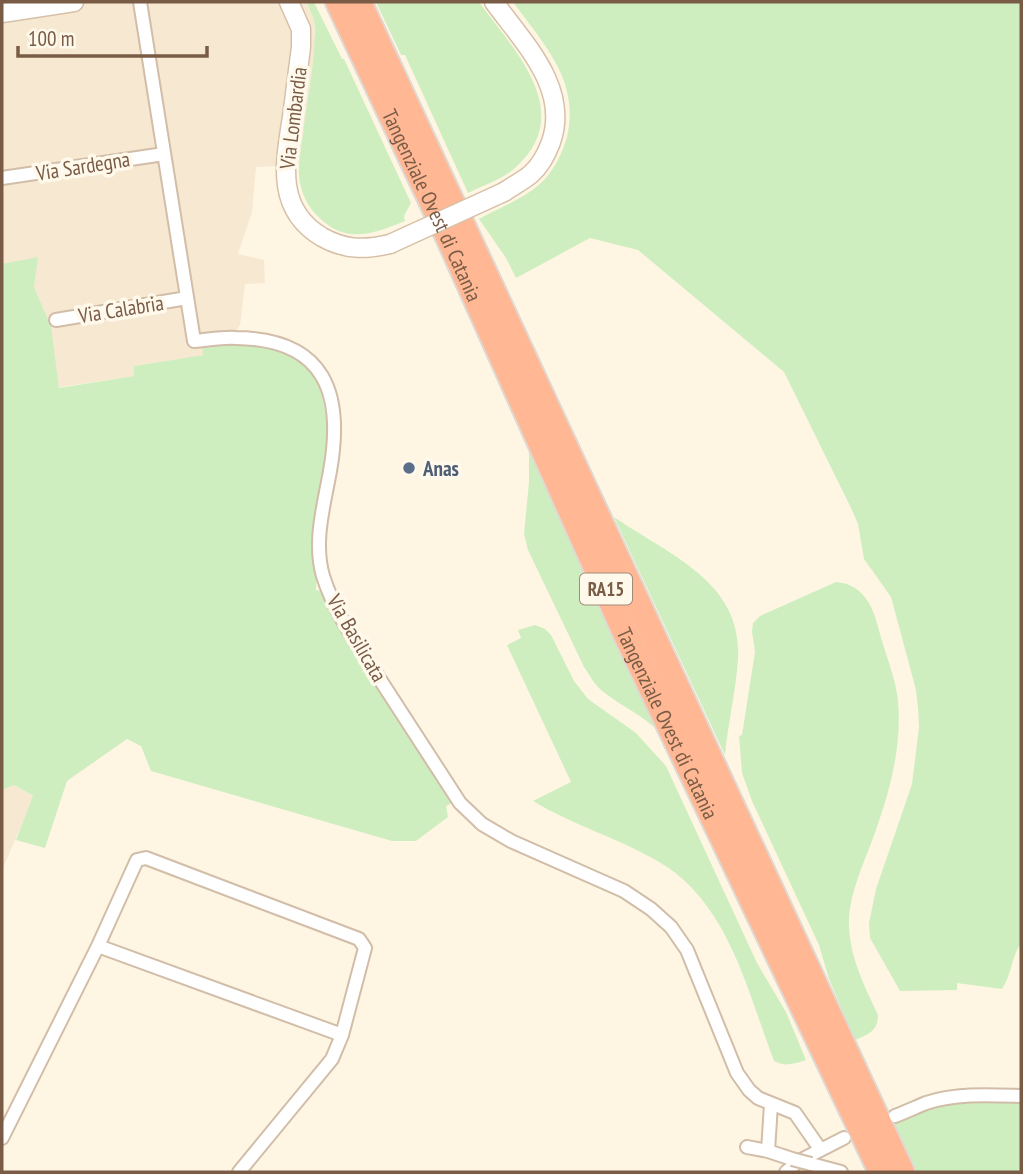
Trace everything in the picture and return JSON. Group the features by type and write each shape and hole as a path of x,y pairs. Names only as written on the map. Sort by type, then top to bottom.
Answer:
{"highway":[{"name":"Tangenziale Ovest di Catania","path":"338,2 448,237 626,635 881,1172"},
{"name":"Tangenziale Ovest di Catania","path":"359,2 902,1172"}],"street":[{"path":"2,13 74,2"},
{"name":"Via Basilicata","path":"140,2 194,341 236,338 276,344 300,352 324,376 335,434 319,528 323,573 337,613 460,803 482,824 511,841 624,891 651,909 671,928 687,950 737,1073 749,1090 771,1104 795,1113 820,1149"},
{"name":"Via Lombardia","path":"289,2 301,29 286,159 287,189 291,202 304,223 328,240 354,249 368,249 390,244 504,192 532,173 547,151 555,131 555,103 545,73 494,2"},
{"name":"Via Sardegna","path":"2,178 164,154"},
{"name":"Via Calabria","path":"56,320 187,298"},
{"path":"2,1138 98,946 137,860 146,859 359,939 365,948 342,1035 332,1059 239,1172"},
{"path":"98,946 342,1035"},
{"path":"895,1116 944,1099 982,1095 1021,1096"},
{"path":"768,1151 771,1104"},
{"path":"786,1172 820,1149 844,1139"},
{"path":"747,1147 841,1172"}],"shaded area":[{"path":"2,2 307,2 314,20 315,44 299,165 256,167 252,212 238,254 264,260 265,283 245,284 240,325 228,343 202,345 204,355 134,366 134,376 2,396"},
{"path":"14,785 34,797 2,870 2,790"}],"green space":[{"path":"307,2 314,2 344,59 411,203 404,216 405,221 385,229 364,234 344,233 320,218 304,197 299,167 315,32 314,20"},
{"path":"376,2 479,2 522,60 540,103 541,125 533,146 516,167 468,193 405,55 401,55"},
{"path":"513,2 1021,2 1021,943 1002,989 957,983 957,990 900,991 870,938 869,923 876,889 912,784 919,727 916,690 891,597 864,559 858,524 784,372 638,250 590,238 516,278 506,258 479,219 519,199 540,184 556,162 567,137 570,117 564,81 547,49"},
{"path":"38,257 34,287 51,327 59,388 134,376 134,366 203,355 202,344 228,343 263,346 299,357 319,383 328,426 316,590 322,591 334,619 454,802 446,806 448,817 416,841 392,841 151,771 141,746 127,739 67,781 45,848 16,840 33,796 14,785 2,790 2,264"},
{"path":"529,450 651,710 654,727 598,688 584,667 528,550 524,534"},
{"path":"614,517 698,573 715,590 728,609 736,632 738,659 725,755"},
{"path":"836,582 854,587 867,599 871,607 895,684 899,717 891,781 850,907 849,932 854,957 878,1015 874,1028 855,1040 829,979 819,945 752,801 742,773 739,736 742,735 755,652 753,623 760,616"},
{"path":"535,625 551,635 574,681 588,699 636,733 666,766 757,963 786,1012 806,1060 794,1064 774,1061 731,948 700,897 679,876 639,851 533,801 571,782 507,645 521,638 518,630"},
{"path":"1021,1100 1021,1172 917,1172 894,1123 946,1103"}],"place":[{"name":"Anas","path":"409,468"}]}
